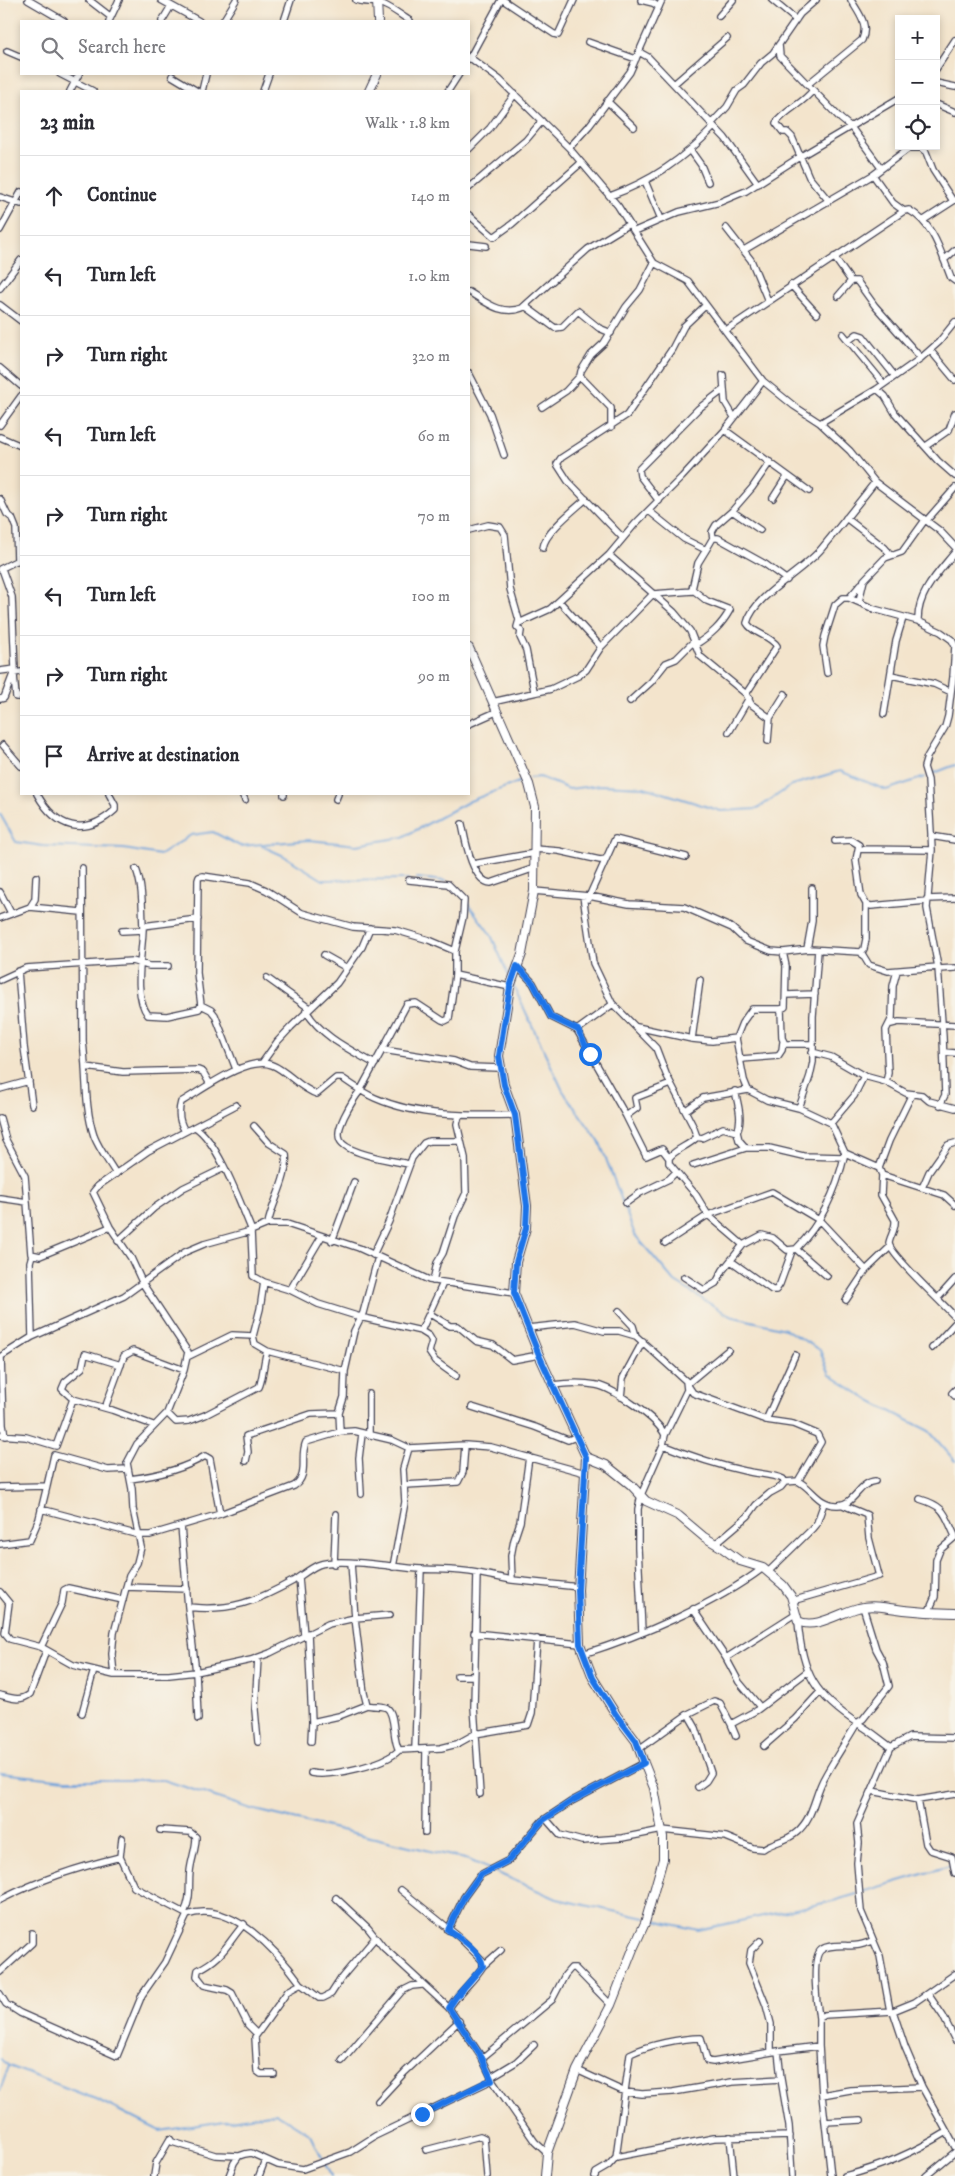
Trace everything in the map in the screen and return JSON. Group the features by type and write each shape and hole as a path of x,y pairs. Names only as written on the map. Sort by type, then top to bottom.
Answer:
{"street":[{"path":"28,0 62,20"},
{"path":"89,0 110,19 119,0"},
{"path":"162,0 197,20"},
{"path":"224,20 236,0"},
{"path":"284,20 291,0"},
{"path":"356,0 364,2 378,1 408,20"},
{"path":"470,56 500,1 558,35 574,0"},
{"path":"641,0 654,3 659,7"},
{"path":"568,148 630,72 662,0"},
{"path":"719,16 732,0"},
{"path":"772,0 796,20"},
{"path":"610,196 645,181 673,165 691,151 727,107 737,90 744,86 761,63 773,53 796,20 816,0"},
{"path":"808,84 862,40 866,31 864,22 851,0"},
{"path":"378,1 378,20"},
{"path":"163,20 171,6"},
{"path":"674,84 727,38"},
{"path":"940,63 955,40"},
{"path":"588,42 648,57 725,138 758,184"},
{"path":"779,45 780,56"},
{"path":"7,51 20,57"},
{"path":"773,53 780,56 851,127 881,168"},
{"path":"470,59 515,94 568,148 610,196 635,231 654,263 688,281 763,381 794,406 820,423 850,451 875,482 940,530 955,547"},
{"path":"62,75 91,90"},
{"path":"70,90 78,75"},
{"path":"202,90 206,75"},
{"path":"263,90 269,75"},
{"path":"369,90 377,75"},
{"path":"449,90 458,75"},
{"path":"172,76 195,90"},
{"path":"940,84 955,86"},
{"path":"813,90 808,97 792,108 776,123 783,132 787,132 792,137 810,177 829,201"},
{"path":"470,148 490,128 515,94"},
{"path":"635,231 679,212 720,202 758,184 800,156 895,100"},
{"path":"607,101 634,127"},
{"path":"938,105 955,112"},
{"path":"470,187 526,140 542,121"},
{"path":"744,250 874,175 909,148 921,148 926,152 932,170 954,200 924,220"},
{"path":"691,151 701,165 708,182"},
{"path":"470,216 494,236 512,224 581,163"},
{"path":"874,175 893,203 904,210 909,210 924,220 951,278 955,281"},
{"path":"645,181 661,219"},
{"path":"0,197 18,204 0,230"},
{"path":"726,330 904,210"},
{"path":"470,293 499,309 513,311 525,306 588,249 630,224"},
{"path":"726,228 750,260 768,301"},
{"path":"470,244 486,246"},
{"path":"944,260 955,250"},
{"path":"834,257 851,281 856,281 875,306 921,358"},
{"path":"0,288 20,261"},
{"path":"542,407 566,391 580,376 591,355 611,333 626,307 640,290 654,263"},
{"path":"838,296 851,281"},
{"path":"791,285 817,314"},
{"path":"0,305 20,320"},
{"path":"623,538 568,481 557,464 561,458 627,415 672,349 684,326 706,305"},
{"path":"525,306 555,328 562,327 578,311 599,328 611,333"},
{"path":"820,423 877,389 894,375 921,358 939,342 955,322"},
{"path":"843,334 884,384"},
{"path":"848,341 857,334 863,336 894,375"},
{"path":"930,350 955,380"},
{"path":"0,368 20,385"},
{"path":"470,375 490,414 504,454"},
{"path":"723,375 725,402 734,418"},
{"path":"580,376 607,402 612,414 611,427"},
{"path":"519,623 550,610 610,555 623,538 725,430 763,381"},
{"path":"877,389 885,396 896,413 955,476"},
{"path":"658,501 640,476 639,469 698,409 723,390"},
{"path":"0,425 20,397"},
{"path":"926,446 949,430 955,413"},
{"path":"612,414 622,420"},
{"path":"725,430 809,491"},
{"path":"0,437 20,446"},
{"path":"714,538 712,532 716,525 732,511 752,488 770,462"},
{"path":"773,498 787,476"},
{"path":"730,732 747,696 777,646 774,641 749,627 747,623 748,616 771,592 822,549 875,482"},
{"path":"849,598 885,558 902,552 926,520 955,488"},
{"path":"0,499 16,528 19,560 1,569 12,597 14,671 18,697 2,699"},
{"path":"543,548 544,542 554,530 586,499"},
{"path":"649,511 684,539 706,550"},
{"path":"732,511 760,530"},
{"path":"846,518 885,548 890,555"},
{"path":"470,530 488,525 502,529 504,534 510,589 519,623 517,627 521,631 520,637 526,650 534,691"},
{"path":"693,591 692,586 698,563 714,538"},
{"path":"714,538 723,540 765,564 787,580"},
{"path":"918,620 917,612 930,582 955,552"},
{"path":"610,555 685,625 690,631 700,656 747,696 751,704 770,718"},
{"path":"859,602 862,584"},
{"path":"492,702 534,691 550,689 578,676 586,670 601,647 652,594 693,591 707,600 730,610 723,622 711,635 695,643 676,659 666,663 651,682 630,701"},
{"path":"827,673 823,646 824,636 835,605 843,598 849,598 874,609 903,618 918,620 941,632 952,640 954,646 952,694 945,727 927,757 924,767 927,777 932,850 927,900 938,968 944,1052 945,1095 940,1105"},
{"path":"559,602 601,647"},
{"path":"884,714 896,641 903,618"},
{"path":"470,650 529,784 535,807 534,891 527,931 510,987 501,1033 500,1068 515,1115 527,1206 526,1228 516,1262 514,1293 552,1385 586,1457 579,1587 580,1644 593,1678 617,1716 636,1741 654,1788 662,1830 663,1859 660,1877 645,1923 611,2005 577,2070 547,2153 545,2176"},
{"path":"0,671 20,672"},
{"path":"2,699 14,671"},
{"path":"891,674 934,684 952,694"},
{"path":"768,741 770,718 784,694"},
{"path":"470,724 496,712"},
{"path":"3,745 20,765"},
{"path":"37,795 53,817 63,824 88,826 98,823 116,810 110,795"},
{"path":"242,795 245,800"},
{"path":"462,824 467,850 481,879 486,883 535,868"},
{"path":"931,836 955,840"},
{"path":"686,857 615,839 586,896 585,905 586,930 593,963 613,1004 656,1048 697,1137"},
{"path":"835,841 851,840 858,843 860,849"},
{"path":"860,849 932,850"},
{"path":"860,849 857,851 856,860 861,894 866,904 866,939 864,949 861,952"},
{"path":"473,864 535,851 559,851 603,862"},
{"path":"82,868 83,1042 86,1067 86,1099 94,1137 116,1174"},
{"path":"136,869 140,880 143,928 140,993 148,1015 174,1015 199,1009 201,1006"},
{"path":"201,1006 197,973 198,880 199,877 203,876 250,884 266,890 302,913 353,927 395,930 429,940 455,951"},
{"path":"30,907 35,899 36,877"},
{"path":"409,880 448,884 464,900 462,925 455,951 455,975 449,1019 442,1020 416,1003 407,1004 400,1012 383,1050 360,1090 352,1100 340,1126 339,1135 341,1142 347,1147 363,1153 409,1164"},
{"path":"808,949 812,921 812,888"},
{"path":"534,891 586,896 629,904 684,907 732,928 746,941 760,948 783,952 808,949 842,949 861,952 869,965 897,971 955,968"},
{"path":"0,892 11,913"},
{"path":"866,904 871,906 955,898"},
{"path":"0,918 30,907 81,912"},
{"path":"122,931 198,919"},
{"path":"262,1064 276,1042 337,983 362,947 370,928"},
{"path":"799,1108 810,1076 818,950"},
{"path":"741,1059 778,1056 782,1050 781,1009 784,1007 786,995 786,966 783,952"},
{"path":"324,955 347,968"},
{"path":"0,980 18,970 26,968 140,962 149,966 168,966"},
{"path":"517,966 533,983 551,1017 578,1030 646,1156 662,1149 669,1158 669,1163 696,1195 708,1215 743,1245"},
{"path":"18,970 32,1105"},
{"path":"891,1024 893,986 897,971"},
{"path":"455,975 510,987"},
{"path":"267,978 308,1010 317,1027 326,1035 375,1064"},
{"path":"692,1039 700,980"},
{"path":"786,995 815,994"},
{"path":"578,1030 613,1004"},
{"path":"201,1006 215,1014 236,1069"},
{"path":"748,1090 744,1080 736,1038 742,1022 752,1009 781,1009"},
{"path":"886,1082 888,1073 886,1030 891,1024 899,1022 955,1025"},
{"path":"637,1027 692,1039 736,1038"},
{"path":"783,1042 790,1046 813,1044"},
{"path":"383,1050 454,1061 470,1068 500,1068"},
{"path":"812,1052 831,1057 864,1076 886,1082 940,1105 955,1108"},
{"path":"944,1052 955,1053"},
{"path":"185,1131 178,1112 181,1102 236,1069 262,1064 272,1065 317,1094 336,1078 342,1078 376,1099 419,1111 459,1116 515,1115"},
{"path":"86,1067 123,1072 198,1070 203,1072 210,1084"},
{"path":"831,1123 854,1096 864,1076"},
{"path":"0,1089 29,1081"},
{"path":"626,1116 637,1108 635,1098 671,1084"},
{"path":"686,1110 703,1098 748,1090 766,1100 799,1108 831,1123 845,1155 837,1183 819,1220 794,1250 776,1290 772,1290 731,1261"},
{"path":"735,1091 739,1110 739,1128 737,1132 739,1140 746,1148"},
{"path":"912,1094 889,1142 880,1168 882,1175 881,1195 895,1220 889,1243 906,1267 938,1298 955,1318"},
{"path":"114,1675 112,1654 114,1633 126,1587 140,1554 139,1536 133,1509 127,1463 132,1451 153,1425 160,1422 167,1413 184,1370 187,1357 184,1345 143,1284 131,1258 118,1241 93,1192 98,1186 148,1151 236,1105"},
{"path":"433,1281 437,1263 443,1253 455,1216 466,1193 465,1158 457,1124 459,1116"},
{"path":"0,1118 6,1140 25,1176 29,1250 32,1255 30,1262 32,1337"},
{"path":"254,1126 269,1143 286,1154 287,1160 278,1193 270,1210 268,1224"},
{"path":"195,1127 201,1131 224,1168 252,1231 253,1276 264,1282 290,1290 318,1304 360,1317 421,1331 429,1336 432,1341 429,1352 435,1361 456,1376"},
{"path":"669,1158 697,1137 702,1138 723,1128 737,1132"},
{"path":"340,1432 339,1413 344,1397 345,1371 354,1331 360,1317 376,1256 409,1164 424,1143 429,1141 461,1141"},
{"path":"922,1188 929,1172 948,1145 955,1143"},
{"path":"694,1165 746,1148 769,1148 803,1156 845,1155 880,1168"},
{"path":"118,1241 154,1208 183,1188 224,1168"},
{"path":"626,1203 640,1193 669,1179 676,1172"},
{"path":"882,1175 944,1196 955,1206"},
{"path":"332,1241 354,1182"},
{"path":"664,1243 708,1215 772,1192 819,1220 866,1270"},
{"path":"0,1198 27,1202"},
{"path":"56,1446 26,1437 2,1435 1,1357 32,1337 115,1300 143,1284 185,1252 204,1244 252,1231 268,1224 287,1224 376,1256 433,1281 514,1293"},
{"path":"32,1255 40,1256 110,1227"},
{"path":"684,1277 704,1290 716,1283 743,1245 755,1237 767,1235 787,1250 794,1250 827,1276"},
{"path":"290,1290 322,1236"},
{"path":"846,1300 866,1270 890,1247"},
{"path":"938,1298 955,1278"},
{"path":"264,1282 253,1336 255,1344 266,1351 345,1371"},
{"path":"421,1331 443,1283"},
{"path":"619,1311 633,1326 636,1336"},
{"path":"430,1314 450,1326 458,1326 476,1342 493,1345 512,1360 539,1355"},
{"path":"932,1348 955,1322"},
{"path":"528,1328 575,1323 604,1331 619,1331 636,1336 672,1367 693,1393 766,1420 793,1424 817,1434 821,1442 798,1481"},
{"path":"187,1357 232,1335 253,1336"},
{"path":"621,1397 623,1378 644,1341"},
{"path":"687,1384 728,1350"},
{"path":"105,1408 124,1356 133,1351 184,1370"},
{"path":"167,1413 176,1422 190,1421 259,1387 261,1385 261,1373 266,1351"},
{"path":"121,1365 85,1354 82,1368 65,1382 62,1389 73,1399 153,1425"},
{"path":"766,1420 795,1356"},
{"path":"552,1385 572,1383 598,1385 621,1397 656,1422 665,1435"},
{"path":"642,1632 638,1509 641,1495 663,1446 665,1435 687,1390 687,1384"},
{"path":"955,1390 952,1393 955,1396"},
{"path":"361,1494 359,1458 365,1434 369,1394"},
{"path":"0,1544 30,1540 41,1509 56,1446 73,1399"},
{"path":"472,1407 535,1427 568,1440 576,1437"},
{"path":"246,1461 248,1452 246,1436 311,1414 339,1413"},
{"path":"41,1509 139,1536 181,1526 220,1514 300,1482 303,1474 306,1442 340,1432 354,1431 392,1440 409,1448 465,1445 491,1447 585,1473"},
{"path":"404,1485 458,1482 463,1472 465,1445"},
{"path":"663,1446 694,1458 744,1471 777,1476 783,1478 785,1482"},
{"path":"393,1567 406,1502 403,1470 409,1448"},
{"path":"54,1455 108,1470 127,1469"},
{"path":"130,1479 174,1469 196,1462 205,1456 210,1459 220,1514"},
{"path":"512,1580 511,1556 520,1522 529,1457"},
{"path":"586,1457 606,1465 646,1500 679,1516 704,1537 740,1561 765,1570 782,1585 791,1596 808,1671 820,1692 834,1707 891,1747"},
{"path":"715,1544 748,1516 756,1504 781,1487 785,1482 798,1481 824,1503 843,1505 867,1515 869,1538 879,1576 792,1601"},
{"path":"843,1505 868,1482 875,1481"},
{"path":"0,1487 47,1486"},
{"path":"920,1499 936,1504 946,1514 955,1536 940,1550 936,1560 935,1597 928,1613"},
{"path":"583,1654 642,1632 693,1609 765,1570 812,1529 817,1523 824,1503"},
{"path":"334,1564 336,1514"},
{"path":"181,1526 196,1672 198,1719"},
{"path":"188,1607 209,1609 239,1605 263,1598 320,1565 351,1563 421,1569 450,1569 512,1580 579,1587"},
{"path":"351,1563 355,1618 367,1705"},
{"path":"415,1749 421,1569"},
{"path":"477,1573 474,1676 475,1734 480,1794"},
{"path":"299,1578 306,1634 312,1722 311,1741"},
{"path":"126,1587 187,1589"},
{"path":"0,1696 20,1699 30,1694 43,1649 59,1612 64,1590 68,1588 122,1600"},
{"path":"0,1592 9,1603 5,1632 10,1639 53,1652 73,1665 114,1675 169,1675 196,1672 258,1658 328,1624 355,1618 390,1615"},
{"path":"797,1618 804,1624 815,1623 863,1607 878,1606 928,1613 955,1613"},
{"path":"546,1819 560,1835 582,1841 622,1838 662,1830 726,1837 752,1848 763,1849 770,1844 785,1841 798,1832 808,1820 823,1779 857,1723 863,1719 884,1693 889,1682 883,1662 876,1650 863,1607"},
{"path":"693,1609 726,1658 739,1682 760,1707"},
{"path":"726,1658 797,1618"},
{"path":"474,1632 580,1644"},
{"path":"311,1773 328,1774 389,1758 398,1750 426,1749 457,1744 475,1734 528,1725 532,1713 537,1639"},
{"path":"258,1658 256,1710 258,1742"},
{"path":"82,1713 94,1670"},
{"path":"731,1724 760,1707 808,1671"},
{"path":"456,1676 474,1676"},
{"path":"764,1746 795,1719 820,1692"},
{"path":"638,1749 688,1714 717,1700 736,1736"},
{"path":"312,1722 339,1716 367,1705 387,1708 390,1712 395,1744 398,1750"},
{"path":"688,1714 696,1728 712,1773 698,1787"},
{"path":"955,1738 910,1737 891,1747 857,1824 859,1843 856,1863 861,1911 880,1956 891,2011 922,2087 955,2147"},
{"path":"425,1833 426,1749"},
{"path":"448,1930 464,1897 480,1875 509,1860 542,1821 572,1801 644,1763"},
{"path":"872,1792 918,1800 955,1794"},
{"path":"918,1800 926,1844 930,1850 952,1858 955,1873"},
{"path":"0,1994 6,2004 20,2014 117,2056 142,1995 165,1962 186,1914 190,1900 190,1866 196,1837 190,1832 160,1830"},
{"path":"122,1838 120,1858 134,1887 186,1914 196,1911 224,1916 244,1924 275,1952 301,1984 319,1998 324,1998 331,1994 342,1977 375,1938"},
{"path":"0,1900 53,1876 76,1868 120,1858"},
{"path":"401,1890 459,1937 480,1957 483,1966"},
{"path":"336,1898 362,1921 375,1938 422,1985 449,2008 460,2021 492,2079 535,2142 547,2153"},
{"path":"244,1924 225,1951 213,1963 198,1970 198,1976 204,1985 227,1990 232,1993 248,2025 256,2033 257,2071 261,2074 274,2074"},
{"path":"0,1972 32,1944 32,1933"},
{"path":"831,2176 822,2095 815,1978 818,1954 820,1950 827,1948 860,1945 874,1940"},
{"path":"760,1941 750,1950 749,1963 766,2005 771,2024 790,2136 792,2176"},
{"path":"449,2008 483,1966 501,1950"},
{"path":"482,2058 552,2000 565,1975 571,1968 575,1968 583,1974 611,2005"},
{"path":"818,2018 836,2013 891,2011 908,2006 955,1974"},
{"path":"256,2033 268,2021 288,1991 301,1984"},
{"path":"342,2061 402,1991 412,1986 422,1985"},
{"path":"928,1994 943,2016 955,2040"},
{"path":"378,2101 405,2072 460,2021"},
{"path":"595,2176 596,2173 608,2166 616,2157 628,2056 638,2050 652,2045 688,2038 701,2038 706,2061 713,2062 819,2046"},
{"path":"154,2176 156,2163 170,2139 172,2142 215,2155 239,2156 251,2153 278,2165 303,2169 350,2152 398,2125 492,2079 516,2062 534,2045"},
{"path":"577,2070 625,2092 642,2094 673,2092 732,2082 781,2079"},
{"path":"822,2095 850,2090 922,2087"},
{"path":"825,2122 862,2120"},
{"path":"845,2176 865,2171 902,2156 946,2132"},
{"path":"426,2150 480,2136 484,2138 486,2144 488,2176"},
{"path":"616,2157 714,2138 790,2136"},
{"path":"730,2137 734,2176"},
{"path":"926,2176 955,2152"},
{"path":"229,2176 239,2156"},
{"path":"259,2176 265,2160"}],"waterway":[{"path":"929,775 955,765"},
{"path":"529,778 540,777 569,789 601,785 644,787 721,811 757,809 792,785 840,771 886,790 925,777"},
{"path":"0,814 16,842 43,846 124,849 160,855 191,835 213,832 240,846 309,840 357,845 403,837 470,801 524,780"},
{"path":"262,846 284,856 323,880 408,879"},
{"path":"417,878 445,881"},
{"path":"455,887 462,895"},
{"path":"466,901 491,935 510,979"},
{"path":"513,985 563,1091 600,1143 635,1235 675,1282 730,1316 785,1329 820,1350 830,1375 872,1402 929,1431 955,1461"},
{"path":"0,1773 66,1780 164,1780 251,1809 469,1860 489,1869"},
{"path":"862,1892 953,1865"},
{"path":"493,1871 557,1899 645,1918"},
{"path":"650,1919 698,1930 833,1901 857,1894"},
{"path":"0,2059 9,2066 98,2100 160,2131 276,2113 311,2135 331,2176"},
{"path":"0,2090 9,2066"}],"route":[{"path":"422,2114 486,2082 492,2081 482,2058 460,2021 449,2008 483,1966 480,1957 459,1937 448,1930 464,1897 480,1875 509,1860 542,1821 572,1801 644,1763 636,1741 617,1716 593,1678 580,1644 578,1590 584,1464 586,1457 539,1355 514,1293 516,1262 526,1228 526,1185 515,1115 504,1085 499,1056 501,1033 510,987 517,966 533,983 551,1017 578,1030 590,1054"}]}
